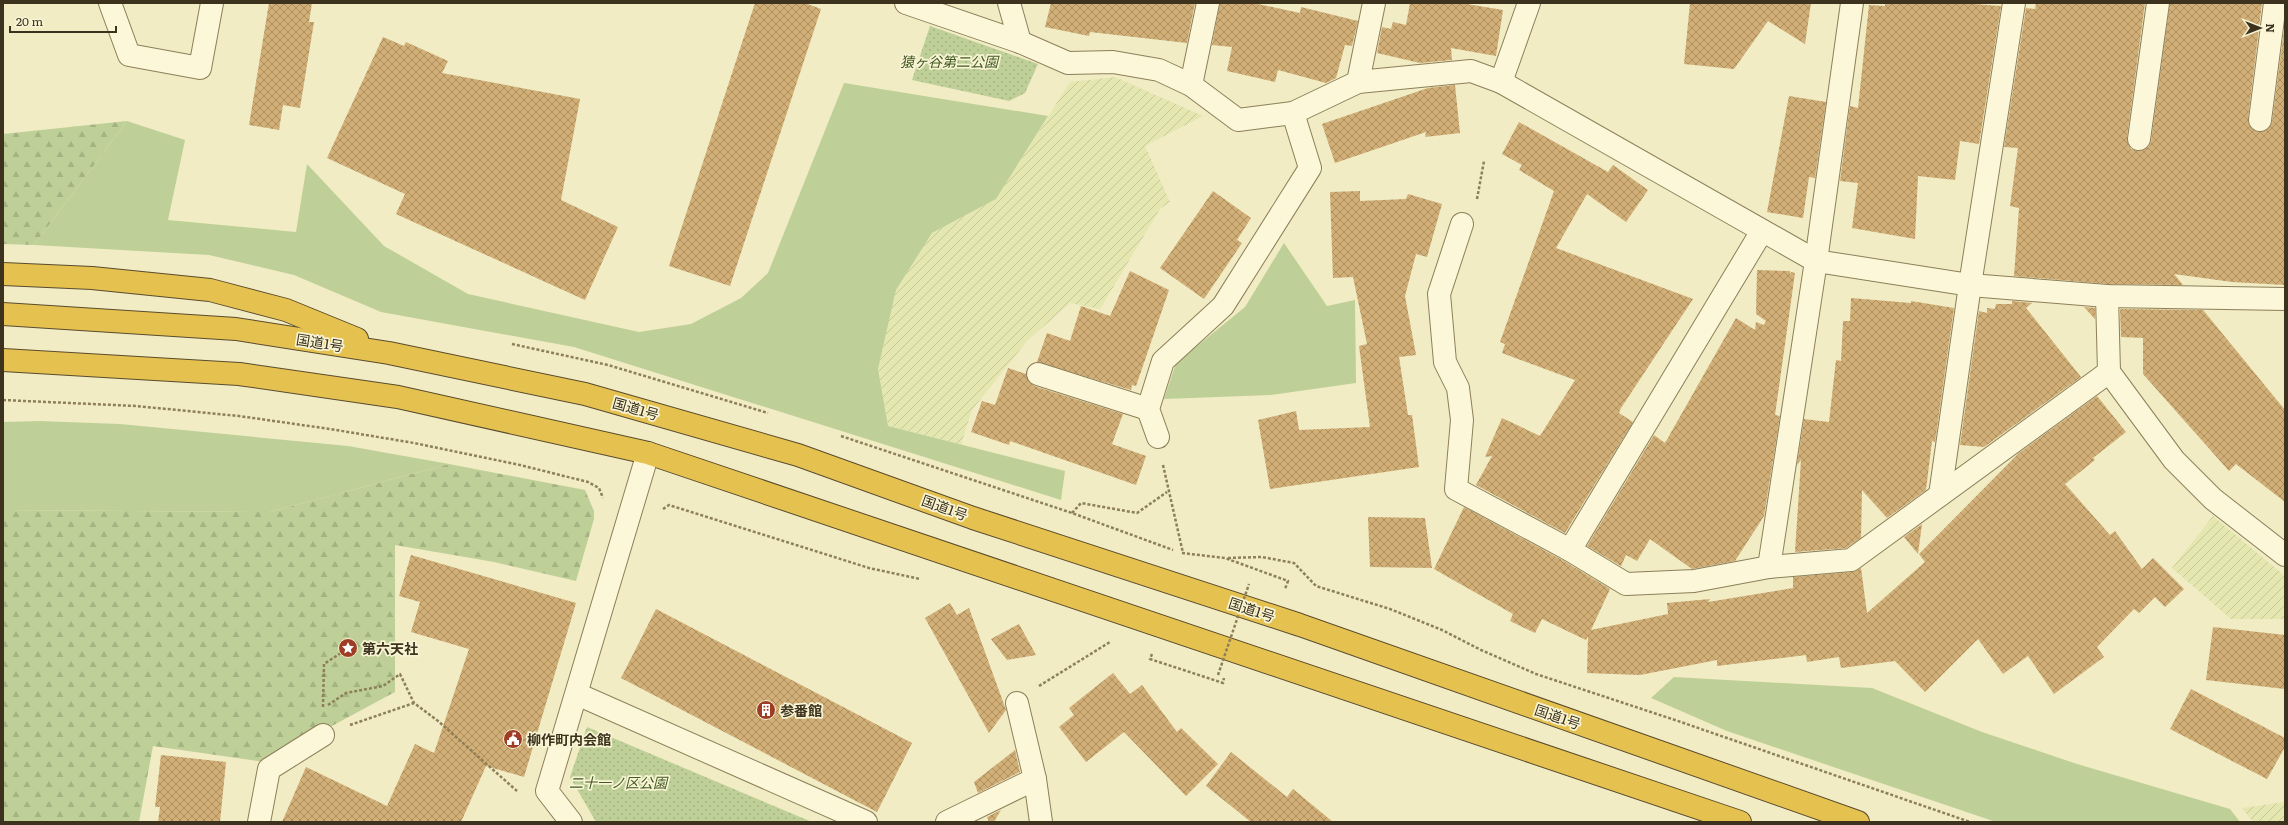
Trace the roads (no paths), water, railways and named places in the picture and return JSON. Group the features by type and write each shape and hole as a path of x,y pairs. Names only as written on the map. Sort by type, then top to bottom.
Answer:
{"highway":[{"path":"3,274 92,278 210,290 286,310 389,353"},
{"name":"国道1号","path":"3,314 236,329 389,353 585,394 798,455 973,518 1300,625 1858,822"},
{"path":"3,360 239,374 398,397 648,453 1740,822"},
{"path":"3,376 67,363"}],"street":[{"path":"110,3 128,55 200,68 212,3"},
{"path":"906,3 1020,42 1068,63 1113,62 1159,70 1191,85 1238,120 1293,113 1358,82 1471,71 1501,82 1816,261 1970,285 2107,296 2285,299"},
{"path":"1009,3 1020,42"},
{"path":"1191,85 1208,3"},
{"path":"1358,82 1374,3"},
{"path":"1501,82 1529,3"},
{"path":"1769,567 1816,261 1852,3"},
{"path":"1940,495 1970,285 2014,3"},
{"path":"2139,139 2158,3"},
{"path":"2260,120 2275,3"},
{"path":"1158,437 1148,409 1163,361 1222,306 1310,168 1293,113"},
{"path":"1462,224 1439,294 1445,362 1458,388 1462,420 1456,489 1570,550 1626,584 1694,581 1769,567 1851,560 2109,372"},
{"path":"1570,550 1762,231"},
{"path":"2107,296 2109,372 2174,460 2213,499 2285,555"},
{"path":"1038,374 1148,409"},
{"path":"571,822 547,791 648,453"},
{"path":"577,694 866,822"},
{"path":"1017,702 1035,779 1041,822"},
{"path":"259,822 269,769 323,735"},
{"path":"947,822 1035,779"}],"place":[{"name":"第六天社","path":"348,648"},
{"name":"参番館","path":"766,710"},
{"name":"柳作町内会館","path":"513,739"}],"park label":[{"name":"猿ヶ谷第二公園","path":"949,61"},
{"name":"二十一ノ区公園","path":"618,782"}]}
